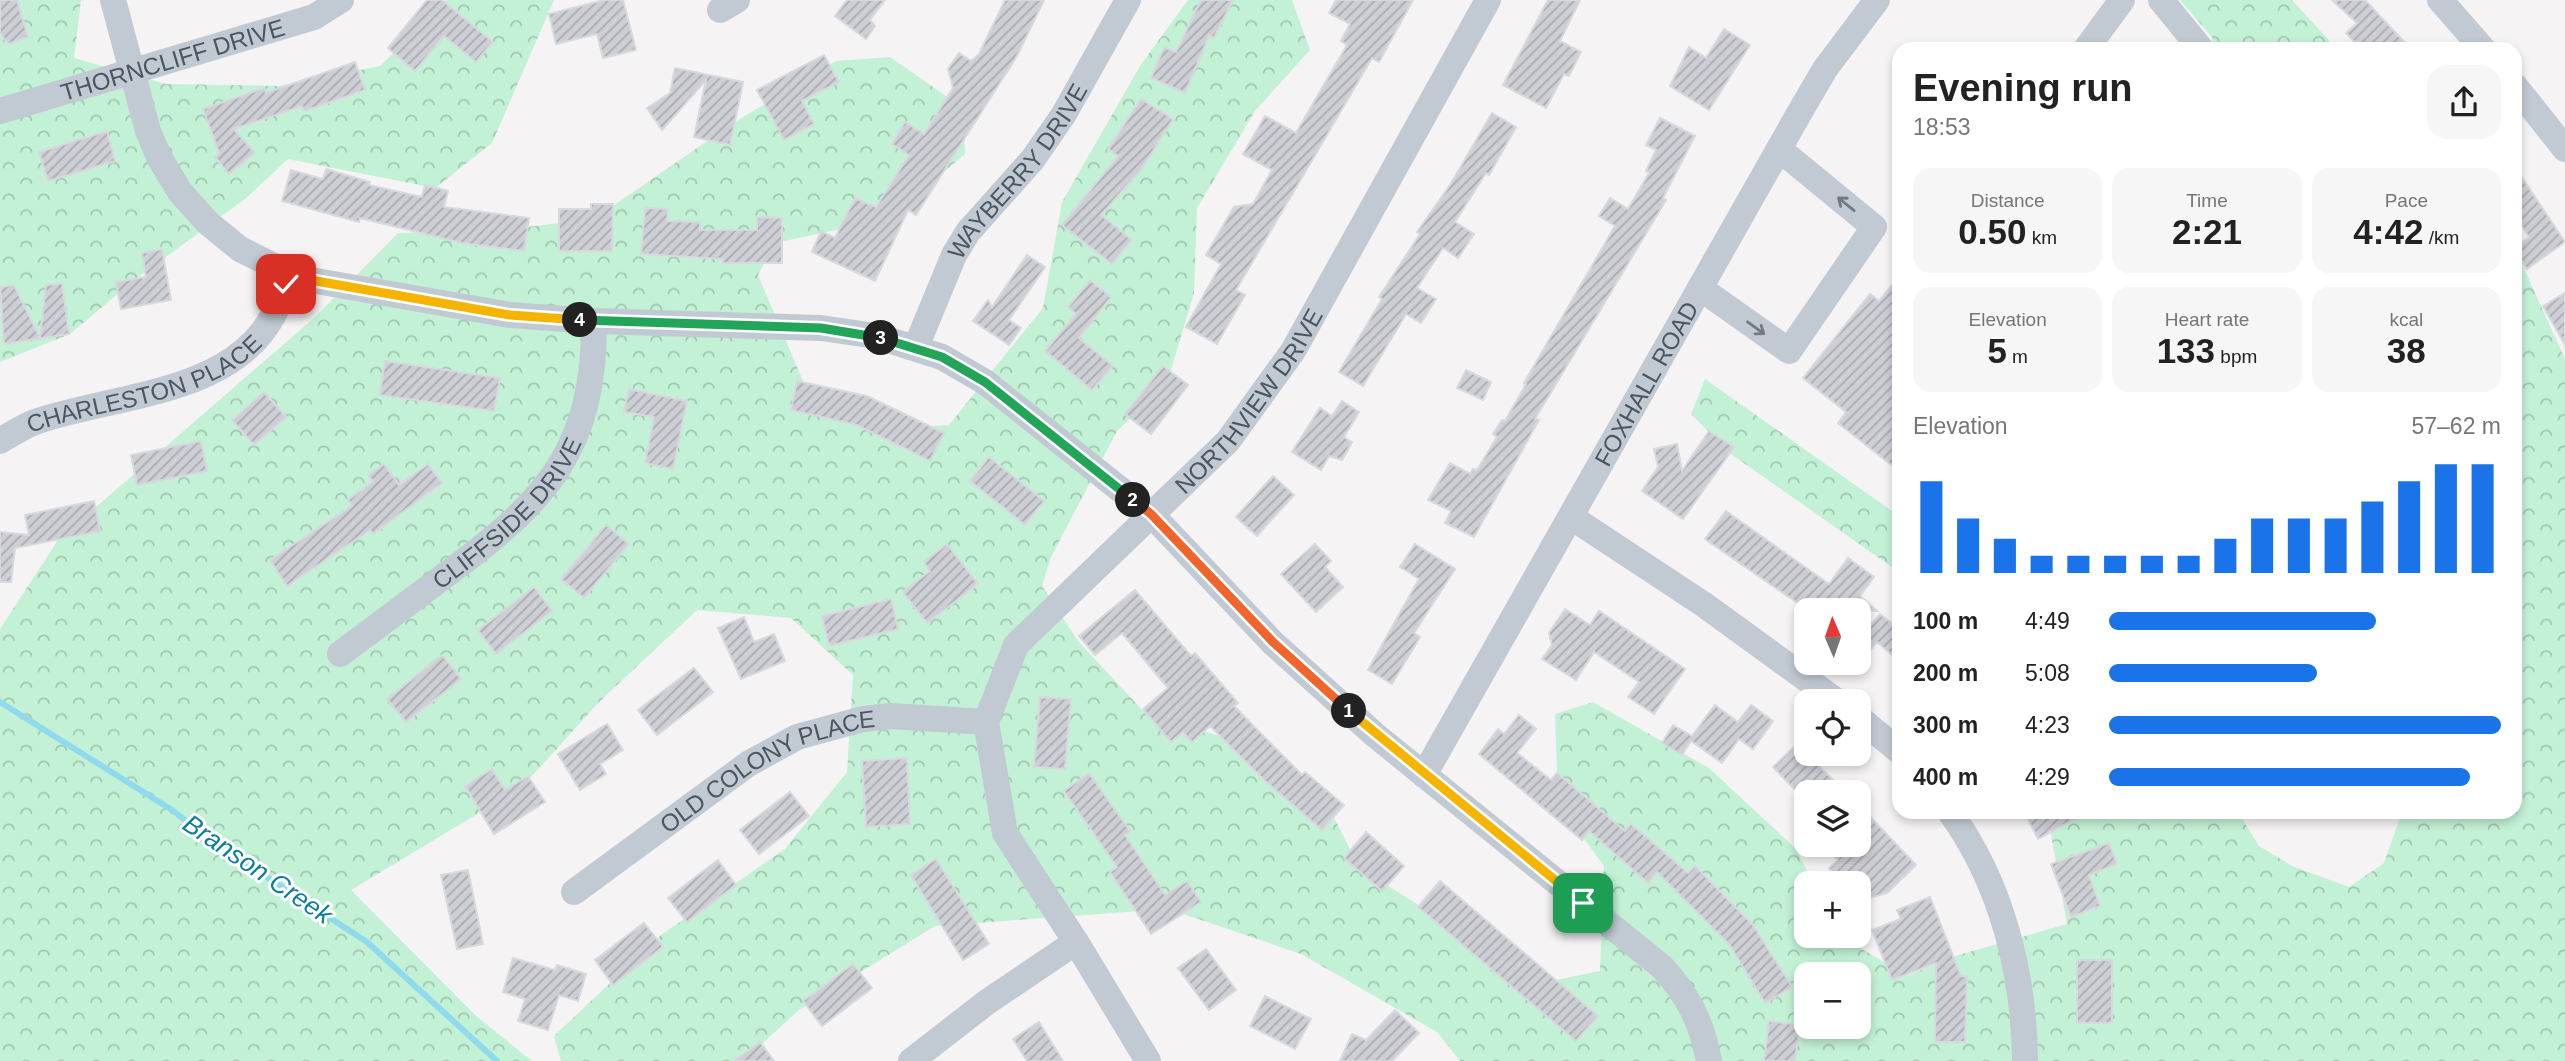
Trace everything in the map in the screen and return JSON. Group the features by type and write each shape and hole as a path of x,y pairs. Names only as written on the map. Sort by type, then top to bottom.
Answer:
{"street":[{"path":"113,0 148,131 180,192 208,223 240,249 288,273 316,281 510,315 594,321 821,328 876,337 916,348 942,357 985,382 1151,514 1273,642 1424,775 1662,967 1695,1011 1705,1037 1709,1061"},
{"name":"THORNCLIFF DRIVE","path":"0,111 314,17 341,0"},
{"name":"WAYBERRY DRIVE","path":"916,348 954,255 968,232 1033,159 1057,125 1128,0"},
{"name":"NORTHVIEW DRIVE","path":"986,722 1016,645 1228,441 1293,351 1488,0"},
{"name":"FOXHALL ROAD","path":"1424,775 1825,69 1877,0"},
{"path":"2091,42 2122,0"},
{"path":"2161,0 2196,42"},
{"path":"2440,0 2477,42"},
{"path":"2522,95 2565,149"},
{"path":"1700,288 1789,351 1874,227 1779,149"},
{"name":"CHARLESTON PLACE","path":"0,441 36,422 194,382 219,369 261,333 276,310 288,273"},
{"name":"CLIFFSIDE DRIVE","path":"340,654 507,530 545,489 560,466 586,403 594,348 594,321"},
{"path":"1571,517 1703,604 1820,689"},
{"name":"OLD COLONY PLACE","path":"573,892 748,764 797,737 863,719 891,716 986,722"},
{"path":"986,722 1004,834 1076,942 1148,1061"},
{"path":"1871,728 1892,745"},
{"path":"1954,819 1977,858 2008,935 2020,989 2025,1061"},
{"path":"911,1061 987,1002 1076,942"}],"green space":[{"path":"0,0 81,0 74,58 166,84 279,86 380,66 446,0 554,0 492,143 435,188 288,159 245,199 133,281 70,334 0,362"},
{"path":"1188,0 1292,0 1310,50 1255,111 1197,208 1194,293 1167,383 1117,431 1051,557 1042,586 1078,641 1145,713 1249,745 1317,784 1359,867 1462,933 1551,981 1600,971 1604,866 1558,803 1555,714 1593,702 1709,768 1794,847 1794,857 1800,857 1807,871 1794,871 1794,948 1860,948 1907,976 1955,956 2067,924 2048,819 2242,819 2259,846 2292,866 2349,887 2384,863 2400,819 2522,819 2522,264 2565,359 2565,1061 1460,1061 1437,1032 1301,954 1169,909 935,926 799,1010 743,1061 561,1061 554,1036 661,935 785,849 847,772 853,675 791,618 697,610 599,702 522,787 351,890 476,1016 532,1061 0,1061 0,629 58,540 314,318 398,233 501,230 594,219 735,122 836,61 890,57 963,108 965,154 888,219 775,243 758,275 806,388 895,429 949,425 1043,308 1062,202 1140,66"},
{"path":"2180,0 2292,0 2331,42 2213,42 2212,37"},
{"path":"1705,379 1892,511 1892,567 1731,454 1691,414"}],"building":[{"path":"0,0 17,0 28,37 8,44 0,33"},
{"path":"427,0 442,0 493,42 476,62 444,36 415,71 388,48"},
{"path":"604,0 623,0 636,50 603,58 597,34 556,44 549,14"},
{"path":"847,0 885,0 870,20 875,26 866,39 835,16"},
{"path":"1005,0 1044,0 1017,56 916,215 908,210 875,281 812,252 821,231 835,238 855,198 876,207 909,155 892,144 905,122 924,134 953,88 948,69 959,53 971,61 979,54"},
{"path":"1201,0 1233,0 1214,38 1209,36 1185,93 1151,78 1164,47 1176,52"},
{"path":"1336,0 1413,0 1379,62 1372,58 1236,290 1245,295 1217,344 1186,327 1221,264 1206,255 1234,207 1253,204 1272,170 1243,154 1265,116 1296,133 1347,45 1341,41 1350,24 1329,13"},
{"path":"1548,0 1580,0 1560,41 1581,52 1569,76 1564,74 1546,108 1503,85"},
{"path":"2332,0 2365,0 2404,42 2354,42 2346,33 2357,23"},
{"path":"1724,29 1750,45 1709,110 1670,86 1689,47 1706,58"},
{"path":"824,55 839,82 802,101 814,124 784,140 757,90"},
{"path":"355,62 365,90 304,111 302,106 234,129 255,153 229,174 215,157 219,153 203,109 264,88 266,93"},
{"path":"675,68 743,82 730,145 694,137 706,80 662,130 647,108 670,93"},
{"path":"1141,99 1173,119 1141,170 1101,215 1132,240 1112,264 1062,225 1118,156 1108,149"},
{"path":"1492,113 1516,127 1489,175 1486,173 1455,222 1474,234 1458,258 1443,248 1417,288 1436,299 1421,323 1406,314 1363,386 1339,372 1382,299 1379,297 1420,234 1417,232 1450,185"},
{"path":"1660,118 1695,136 1663,198 1666,200 1535,419 1539,420 1474,537 1445,523 1451,511 1428,500 1450,463 1470,474 1473,469 1477,470 1497,437 1493,434 1502,420 1505,421 1526,384 1524,383 1615,226 1599,216 1610,198 1628,209 1649,173 1646,171 1656,150 1646,145"},
{"path":"107,131 115,161 48,181 39,152"},
{"path":"326,169 370,182 369,185 422,197 425,185 448,191 444,207 529,218 524,251 462,243 360,218 359,222 282,201 291,170 323,179"},
{"path":"2522,178 2565,242 2527,269 2522,262 2522,242 2529,237 2522,226"},
{"path":"591,204 613,204 612,251 559,251 559,209 591,209"},
{"path":"645,208 668,209 667,221 700,222 700,230 757,230 757,217 782,218 782,263 723,263 723,259 641,254"},
{"path":"162,249 171,300 121,309 116,282 146,277 142,253"},
{"path":"1027,255 1045,267 1009,320 1021,328 1009,345 973,321 988,300 992,307"},
{"path":"1090,280 1111,297 1079,338 1113,366 1092,390 1045,351 1076,314 1068,307"},
{"path":"62,283 69,334 4,344 0,287 14,285 40,338 46,285"},
{"path":"1892,285 1892,465 1838,423 1846,412 1803,378 1870,294 1879,301"},
{"path":"2565,293 2565,345 2543,306"},
{"path":"385,361 500,378 494,411 380,395"},
{"path":"1163,366 1188,385 1151,434 1125,414"},
{"path":"1466,370 1491,382 1483,400 1457,388"},
{"path":"797,381 867,396 944,433 930,461 857,425 791,410"},
{"path":"629,389 687,401 673,469 645,463 654,417 624,412"},
{"path":"264,392 286,417 254,445 232,420"},
{"path":"1342,401 1359,412 1344,437 1352,442 1342,460 1329,456 1321,470 1292,452 1320,408 1332,416"},
{"path":"1709,431 1734,447 1683,519 1642,491 1658,467 1654,449 1677,444 1682,471"},
{"path":"201,441 207,471 137,485 131,455"},
{"path":"989,457 1044,501 1025,525 970,481"},
{"path":"384,464 399,485 428,464 442,483 373,534 370,530 287,586 270,560 352,506 348,500 373,481 368,475"},
{"path":"1273,476 1294,495 1257,536 1236,517"},
{"path":"94,501 100,531 15,548 11,582 0,582 0,532 29,535 25,515"},
{"path":"1726,511 1829,584 1848,558 1874,577 1860,596 1862,598 1794,598 1794,601 1705,539"},
{"path":"606,525 629,544 584,598 561,579"},
{"path":"947,544 978,584 927,623 903,592 930,571 924,562"},
{"path":"1315,544 1331,561 1325,567 1343,587 1316,612 1281,574"},
{"path":"1415,544 1455,569 1414,633 1420,637 1392,684 1368,670 1419,579 1400,567"},
{"path":"534,587 552,611 496,654 478,630"},
{"path":"1135,590 1191,656 1195,653 1238,703 1234,706 1302,775 1305,772 1344,805 1322,830 1264,780 1210,726 1192,742 1183,732 1171,742 1143,709 1168,688 1122,633 1095,655 1079,636"},
{"path":"891,599 898,629 829,646 822,616"},
{"path":"1565,609 1590,625 1599,611 1685,669 1654,714 1628,697 1639,682 1594,652 1576,680 1542,659 1552,645 1549,633"},
{"path":"1880,614 1892,623 1892,655 1877,642 1871,649 1871,624"},
{"path":"744,617 754,642 774,634 785,661 741,679 718,628"},
{"path":"442,655 461,679 406,722 387,699"},
{"path":"694,668 713,692 657,735 638,710"},
{"path":"1040,697 1071,699 1065,769 1034,767"},
{"path":"1715,705 1738,722 1751,705 1773,721 1753,749 1739,739 1722,763 1691,741 1682,755 1662,743 1673,725 1692,736"},
{"path":"1519,715 1536,729 1517,753 1551,780 1557,773 1625,831 1631,824 1688,873 1695,866 1753,925 1792,987 1765,1003 1729,944 1657,872 1648,883 1589,831 1582,840 1479,754 1498,729 1504,734"},
{"path":"607,724 623,750 600,764 606,774 580,790 558,754"},
{"path":"1794,747 1794,766 1819,766 1833,780 1794,780 1794,789 1773,767"},
{"path":"907,758 910,824 866,827 862,761"},
{"path":"492,769 505,790 528,776 545,802 494,834 465,786"},
{"path":"1089,773 1130,831 1125,835 1165,895 1187,881 1201,902 1151,934 1110,872 1117,867 1064,791"},
{"path":"790,792 809,816 759,854 740,830"},
{"path":"1871,818 1916,865 1887,893 1871,897 1871,871 1831,871 1829,868 1838,860 1835,857 1871,857"},
{"path":"2028,819 2075,819 2038,839"},
{"path":"1366,832 1404,866 1382,891 1344,858"},
{"path":"2109,843 2117,864 2089,875 2100,906 2071,917 2051,864"},
{"path":"936,859 989,944 963,960 911,875"},
{"path":"718,860 736,885 687,922 668,898"},
{"path":"468,870 483,944 457,949 441,875"},
{"path":"1440,881 1598,1016 1576,1041 1418,907"},
{"path":"1930,897 1961,976 1967,976 1965,1042 1935,1042 1936,963 1892,980 1872,930 1901,919 1897,910"},
{"path":"644,923 663,947 613,985 595,960"},
{"path":"1206,949 1236,990 1209,1010 1178,968"},
{"path":"513,958 555,970 557,965 586,974 578,1001 559,995 548,1030 518,1021 525,999 503,992"},
{"path":"2077,960 2112,960 2112,1023 2077,1023"},
{"path":"853,964 872,988 822,1026 803,1001"},
{"path":"1265,996 1311,1019 1295,1049 1250,1026"},
{"path":"1395,1010 1419,1033 1392,1061 1340,1061 1352,1034 1366,1040"},
{"path":"1769,1021 1794,1024 1794,1039 1798,1039 1795,1061 1764,1061"},
{"path":"1039,1022 1063,1061 1027,1061 1013,1039"},
{"path":"760,1042 774,1061 734,1061"}],"waterway":[{"name":"Branson Creek","path":"0,702 172,810 216,844 367,942 497,1061"}],"route":[{"path":"286,284 288,273 316,281 510,315 594,321 821,328 876,337 942,357 985,382 1151,514 1204,573 1273,642 1375,735 1583,903"}]}
